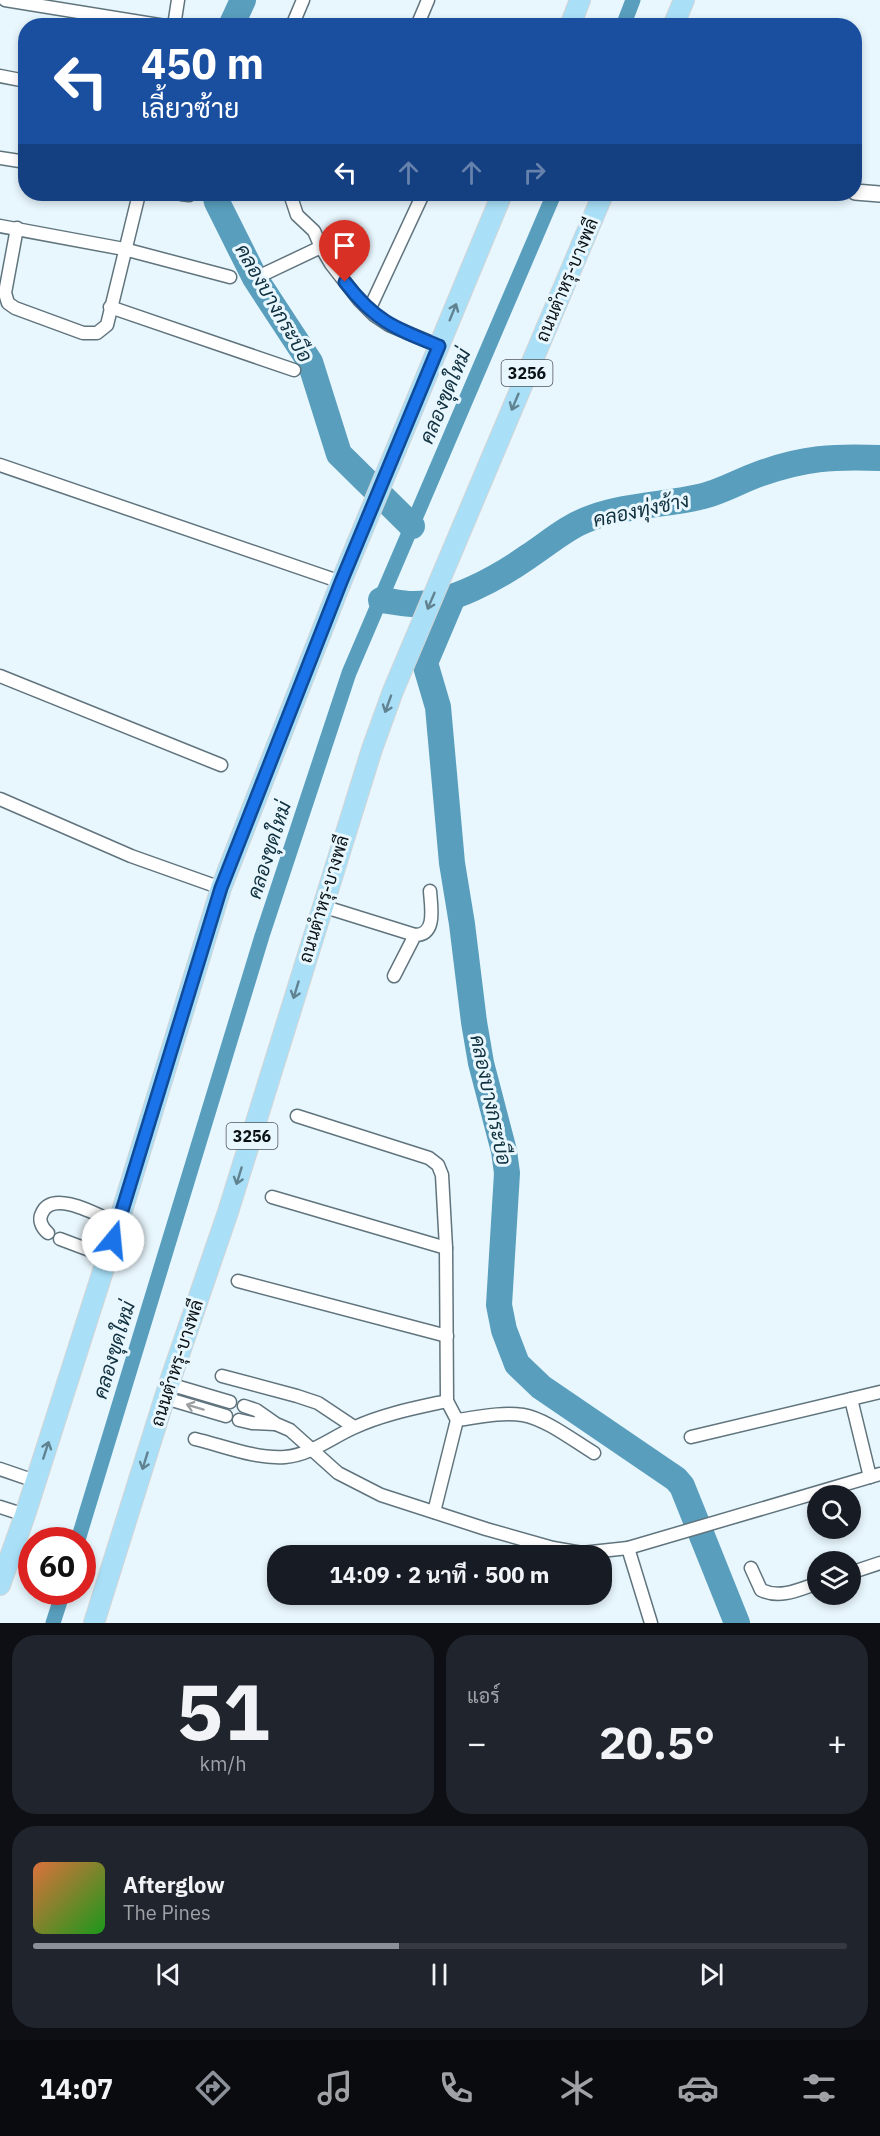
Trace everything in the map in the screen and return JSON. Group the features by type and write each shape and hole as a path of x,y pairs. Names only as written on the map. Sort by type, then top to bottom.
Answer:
{"main road":[{"path":"573,18 580,0"},
{"path":"676,18 684,0"},
{"path":"0,1585 25,1515 108,1257 221,888 341,582 499,201"},
{"name":"ถนนตำหรุ-บางพลี","path":"94,1623 167,1391 228,1212 372,749 410,650 600,201"}],"street":[{"path":"5,0 116,18"},
{"path":"175,18 178,0"},
{"path":"295,18 303,0"},
{"path":"420,18 428,0"},
{"path":"0,76 18,79"},
{"path":"0,158 18,161"},
{"path":"862,193 880,194"},
{"path":"17,228 5,294 8,303 15,308 92,335 107,325 137,201"},
{"path":"292,201 297,215 314,231 321,247 352,291 369,310 389,325 439,346"},
{"path":"369,310 420,201"},
{"path":"0,226 124,249 230,277"},
{"path":"264,274 321,247"},
{"path":"110,307 294,370"},
{"path":"0,465 341,582"},
{"path":"0,676 221,765"},
{"path":"0,798 131,856 221,888"},
{"path":"322,906 415,935 422,935 428,930 431,922 430,891"},
{"path":"394,976 415,935"},
{"path":"297,1116 429,1158 438,1165 442,1175 446,1248 447,1401 457,1420 434,1512"},
{"path":"272,1197 446,1248"},
{"path":"48,1233 42,1228 40,1216 44,1208 56,1202 68,1203 118,1224"},
{"path":"60,1239 108,1257"},
{"path":"238,1281 447,1336"},
{"path":"222,1376 318,1403 354,1427"},
{"path":"167,1391 230,1402"},
{"path":"167,1391 232,1418 252,1423 276,1424"},
{"path":"691,1437 880,1392"},
{"path":"244,1406 256,1410 276,1424 290,1430 314,1449 338,1473 381,1495 553,1548 582,1553 628,1548 875,1476 851,1399"},
{"path":"195,1439 265,1457 287,1457 314,1449 354,1427 396,1412 447,1401"},
{"path":"457,1420 496,1414 525,1415 540,1421 594,1453"},
{"path":"0,1469 35,1482"},
{"path":"0,1507 25,1515"},
{"path":"628,1548 651,1623"},
{"path":"861,1569 880,1563"},
{"path":"751,1568 761,1590 772,1595 784,1594 807,1587"}],"waterway":[{"name":"คลองบางกระบือ","path":"235,18 243,0"},
{"name":"คลองขุดใหม่","path":"626,18 633,0"},
{"name":"คลองบางกระบือ","path":"217,201 255,278 310,362 339,454 412,526"},
{"name":"คลองขุดใหม่","path":"82,1527 262,936 349,673 551,201"},
{"name":"คลองทุ่งช้าง","path":"381,600 408,604 427,603 458,595 503,572 575,525 604,514 707,495 759,474 804,461 848,457 880,458"},
{"name":"คลองบางกระบือ","path":"453,597 425,663 438,707 452,863 474,1022 481,1063 504,1151 507,1173 499,1305 504,1330 517,1364 541,1387 676,1479 682,1486 737,1623"},
{"name":"คลองขุดใหม่","path":"53,1623 59,1605"}],"route":[{"path":"113,1240 221,888 309,661 439,346 404,333 374,315 345,282"}]}
